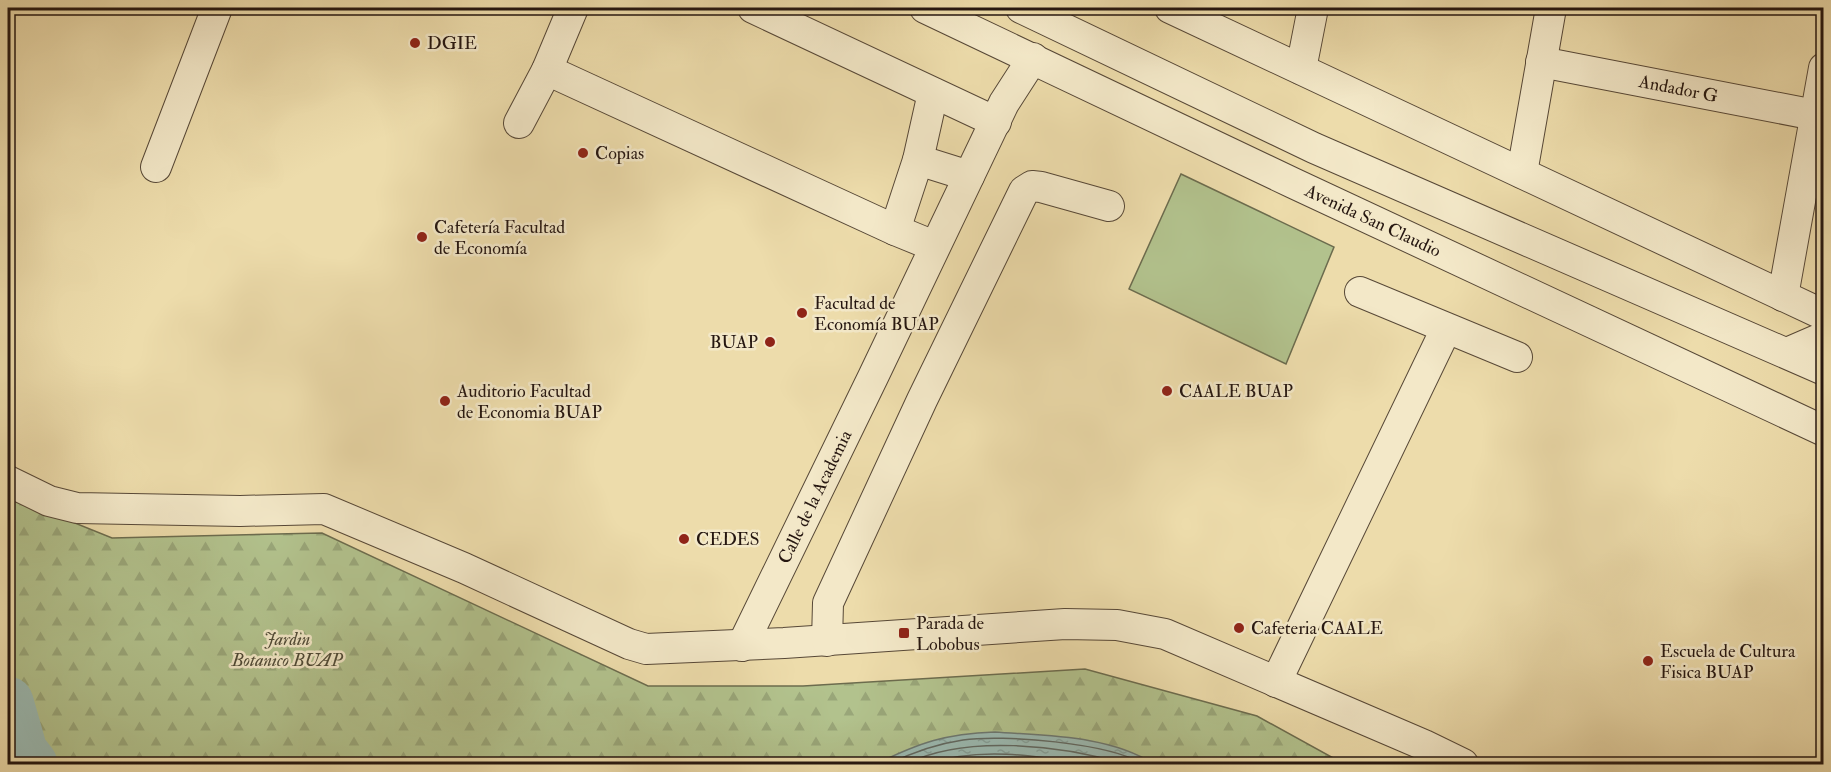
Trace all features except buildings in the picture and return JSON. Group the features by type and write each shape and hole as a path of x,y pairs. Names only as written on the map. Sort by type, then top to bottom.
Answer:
{"street":[{"path":"156,167 217,8"},
{"path":"519,123 547,70 573,8"},
{"path":"753,8 996,122"},
{"name":"Avenida San Claudio","path":"925,8 1824,431"},
{"path":"1022,8 1314,148 1824,370"},
{"path":"1170,8 1824,315"},
{"path":"1301,69 1313,8"},
{"path":"1522,173 1551,8"},
{"name":"Calle de la Academia","path":"742,646 1004,103 1033,58"},
{"name":"Andador G","path":"1541,62 1815,115"},
{"path":"1783,296 1824,68"},
{"path":"547,70 934,246"},
{"path":"895,230 918,160 933,93"},
{"path":"918,160 969,176"},
{"path":"827,640 828,603 922,400 1024,191 1032,186 1041,187 1109,206"},
{"path":"1360,292 1517,357"},
{"path":"1276,682 1446,329"},
{"path":"1787,353 1824,337"},
{"path":"8,481 49,501 77,508 240,511 324,509 464,568 629,644 646,649 742,646 1065,624 1118,625 1165,634 1424,745 1463,765"}],"green space":[{"path":"1181,174 1334,247 1286,364 1129,289"},
{"name":"Jardin Botanico BUAP","path":"8,496 112,538 322,533 648,686 803,686 1085,669 1257,716 1344,764 8,764"}],"water":[{"path":"995,732 1056,736 1098,742 1136,754 1154,764 876,764 934,740"}],"waterway":[{"path":"8,702 22,751 32,764"}],"place":[{"name":"DGIE","path":"415,43"},
{"name":"Copias","path":"583,153"},
{"name":"Cafetería Facultad de Economía","path":"422,237"},
{"name":"Facultad de Economía BUAP","path":"802,313"},
{"name":"BUAP","path":"770,342"},
{"name":"CAALE BUAP","path":"1167,391"},
{"name":"Auditorio Facultad de Economia BUAP","path":"445,401"},
{"name":"CEDES","path":"684,539"},
{"name":"Cafeteria CAALE","path":"1239,628"},
{"name":"Parada de Lobobus","path":"904,633"},
{"name":"Escuela de Cultura Fisica BUAP","path":"1648,661"}]}
